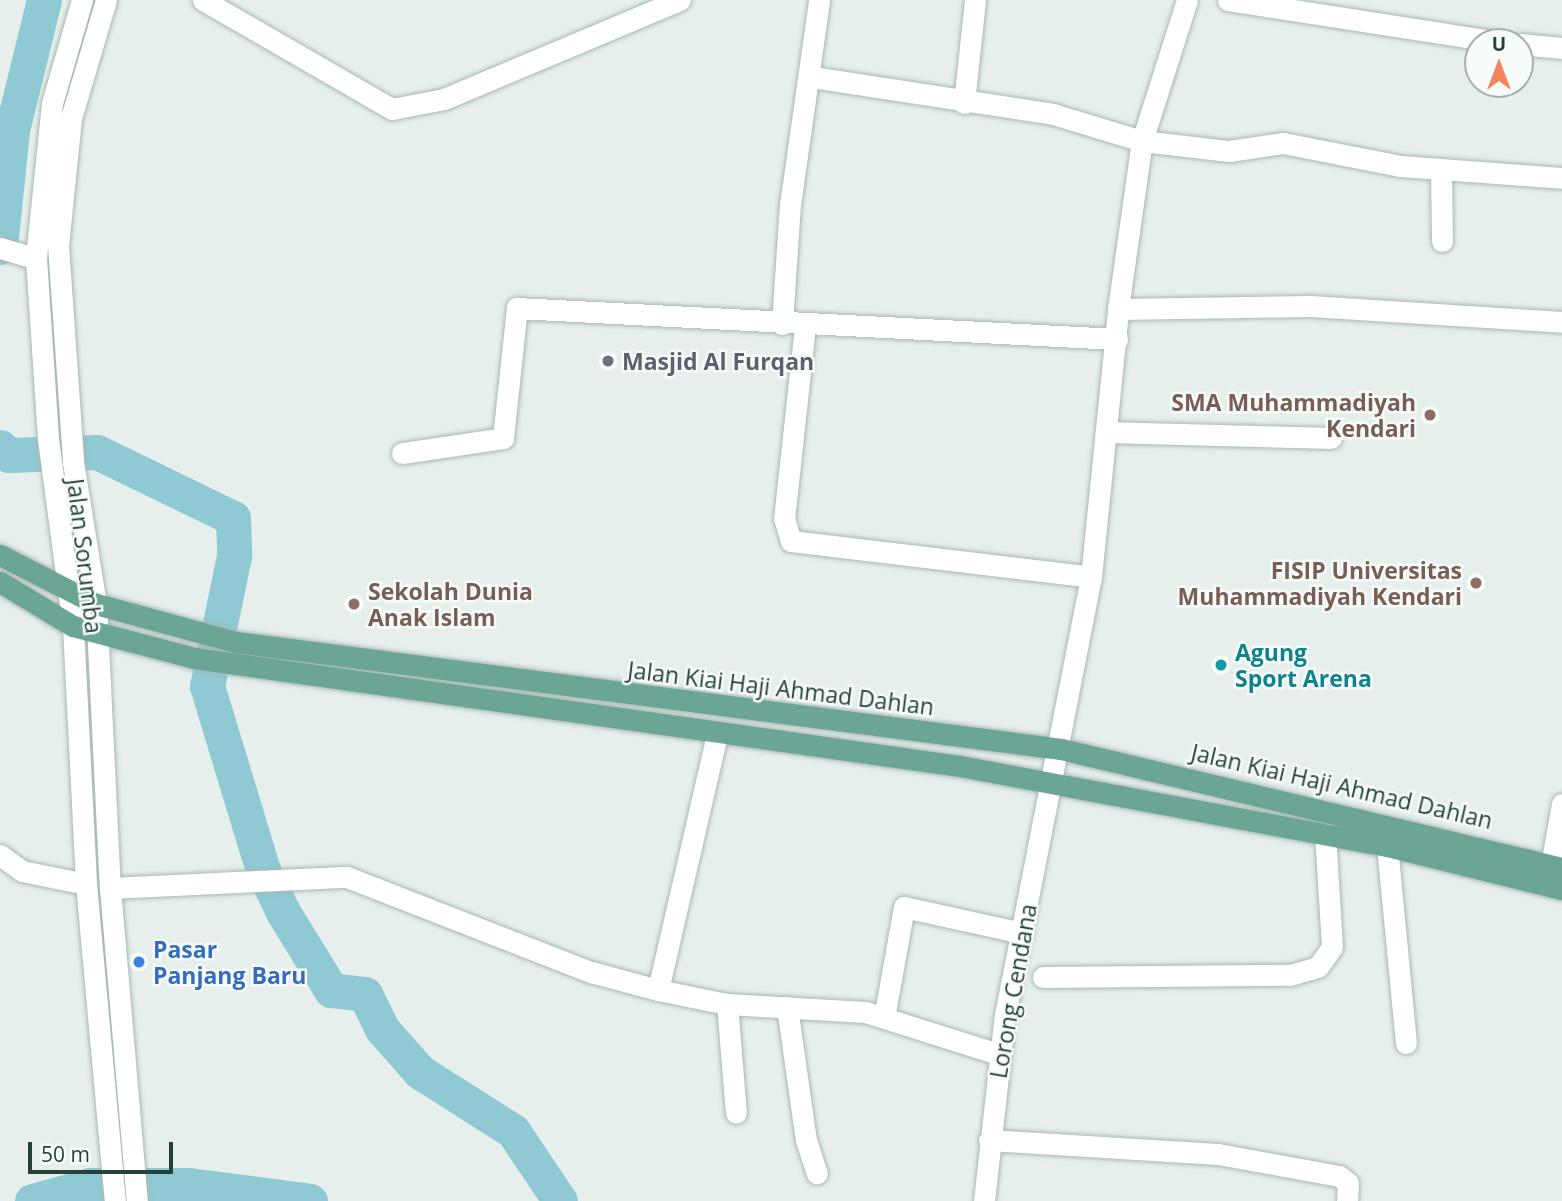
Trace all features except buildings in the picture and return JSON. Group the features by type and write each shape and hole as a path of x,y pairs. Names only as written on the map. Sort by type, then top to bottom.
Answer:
{"main road":[{"name":"Jalan Kiai Haji Ahmad Dahlan","path":"0,555 65,592 201,635 233,653 717,735 1054,782 1387,846 1562,889"},
{"name":"Jalan Kiai Haji Ahmad Dahlan","path":"0,582 73,626 194,658 233,653 1061,749 1556,866"}],"street":[{"name":"Jalan Sorumba","path":"82,0 52,103 28,256 65,592 73,626 86,884 112,1169 126,1198"},
{"name":"Jalan Sorumba","path":"106,0 71,118 60,181 71,439 96,604 110,888 134,1166 126,1198"},
{"path":"203,0 392,109 443,99 680,0"},
{"path":"782,324 790,205 812,77 819,0"},
{"path":"964,103 975,0"},
{"name":"Lorong Cendana","path":"984,1201 998,1054 1061,749 1091,577 1118,309 1142,141 1187,0"},
{"path":"1238,1 1464,37"},
{"path":"1534,45 1562,48"},
{"path":"812,77 964,103 1052,114 1142,141 1229,151 1283,143 1441,170 1562,178"},
{"path":"1441,170 1442,241"},
{"path":"0,248 28,256"},
{"path":"1118,309 1310,306 1562,322"},
{"path":"402,453 503,438 517,308 805,326 1117,339"},
{"path":"805,326 785,518 791,541 826,550 1091,577"},
{"path":"1106,432 1331,438"},
{"path":"657,990 717,735"},
{"path":"1556,866 1562,804"},
{"path":"1043,977 1290,975 1318,967 1332,947 1325,834"},
{"path":"1387,846 1406,1043"},
{"path":"0,855 22,871"},
{"path":"0,872 22,871 86,884"},
{"path":"110,888 295,875 347,877 590,972 657,990 727,1004 787,1006 884,1018 998,1054"},
{"path":"884,1018 904,907 1022,933"},
{"path":"727,1004 736,1113"},
{"path":"787,1006 817,1173"},
{"path":"99,1027 121,1026"},
{"path":"989,1140 1218,1154 1339,1176 1348,1182 1347,1201"}],"waterway":[{"path":"0,247 12,130 44,0"},
{"path":"0,447 9,455 97,452 233,518 234,556 207,686 263,870 283,912 331,990 365,994 382,1029 420,1072 513,1131 560,1201"},
{"path":"32,1201 90,1185 189,1185 310,1201"}],"place":[{"name":"Masjid Al Furqan","path":"608,361"},
{"name":"SMA Muhammadiyah Kendari","path":"1430,415"},
{"name":"FISIP Universitas Muhammadiyah Kendari","path":"1476,583"},
{"name":"Sekolah Dunia Anak Islam","path":"354,604"},
{"name":"Agung Sport Arena","path":"1221,665"},
{"name":"Pasar Panjang Baru","path":"139,962"}]}
